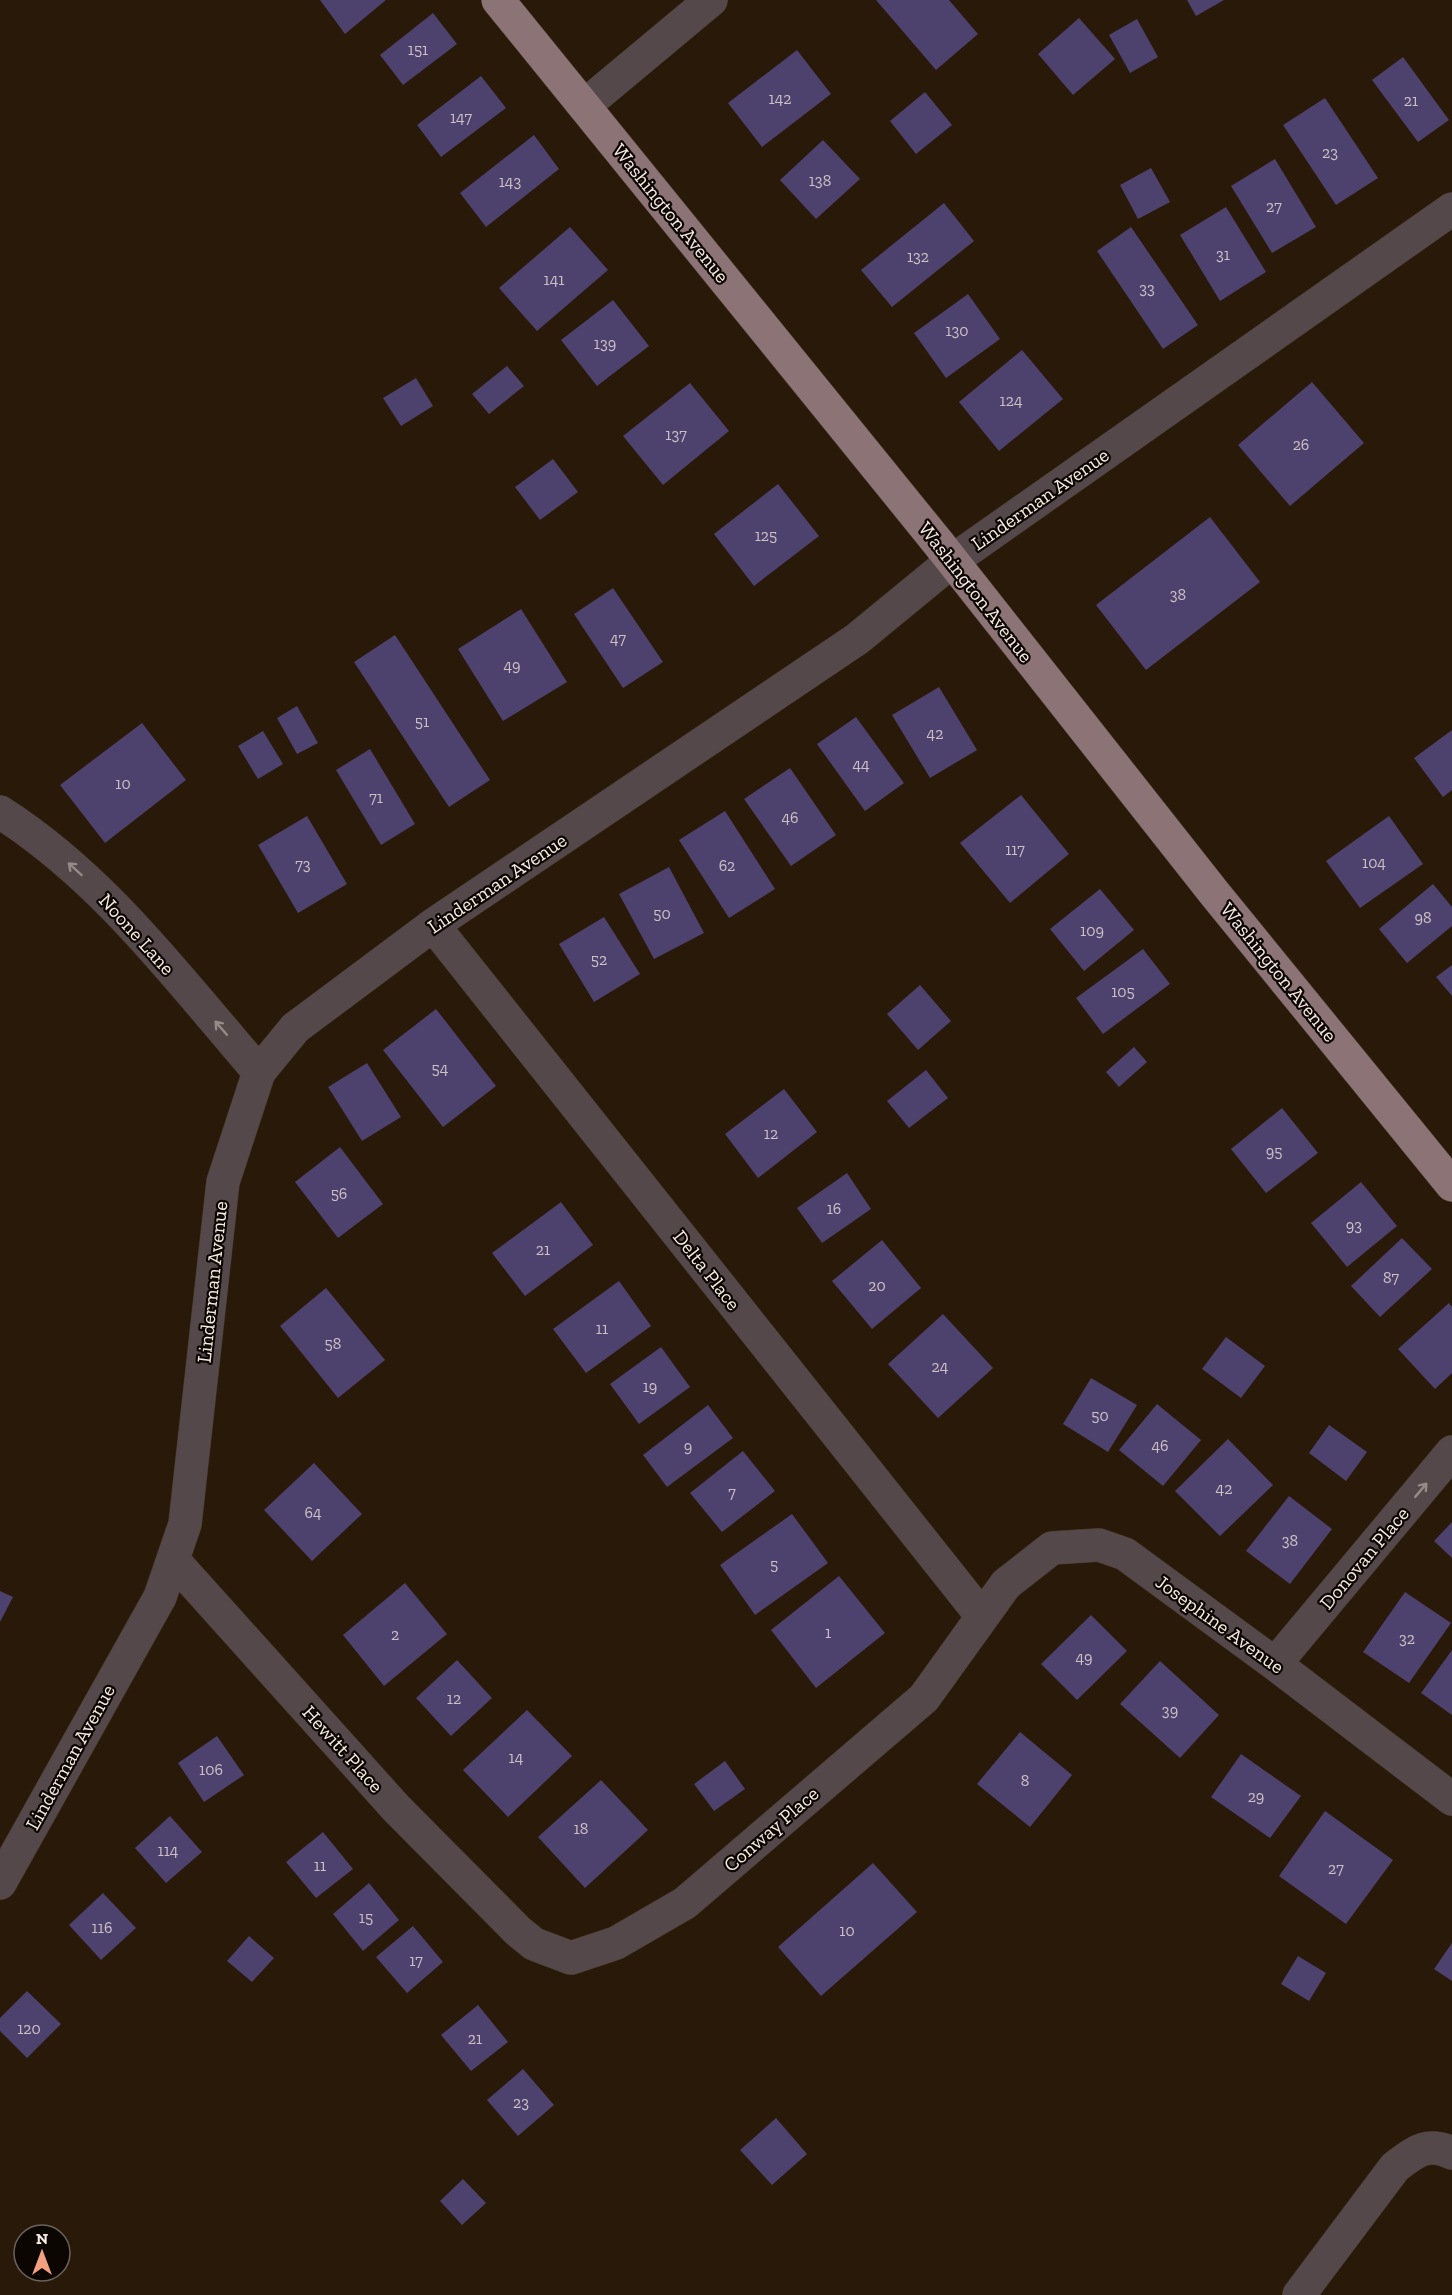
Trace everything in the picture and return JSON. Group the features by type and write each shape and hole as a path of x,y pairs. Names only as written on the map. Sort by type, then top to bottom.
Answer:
{"main road":[{"name":"Washington Avenue","path":"498,0 952,561 1215,894 1452,1185"}],"street":[{"path":"584,106 711,0"},
{"name":"Linderman Avenue","path":"0,1882 160,1597 174,1561 185,1524 223,1182 259,1072 295,1028 433,925 857,639 952,561 1452,209"},
{"name":"Noone Lane","path":"0,812 51,848 114,904 259,1072"},
{"name":"Delta Place","path":"433,925 981,1615"},
{"name":"Donovan Place","path":"1275,1664 1452,1452"},
{"name":"Josephine Avenue","path":"981,1615 1006,1584 1052,1548 1099,1545 1125,1554 1275,1664 1452,1799"},
{"name":"Hewitt Place","path":"174,1561 396,1808 518,1931"},
{"name":"Conway Place","path":"518,1931 534,1944 571,1958 616,1943 685,1903 924,1698 981,1615"},
{"path":"1299,2295 1395,2168 1415,2152 1437,2146 1452,2153"}],"building":[{"path":"320,0 386,0 345,34"},
{"path":"876,0 949,0 978,34 936,70"},
{"path":"1187,0 1224,0 1196,16"},
{"path":"433,13 457,44 403,85 380,55"},
{"path":"1079,18 1115,59 1073,95 1038,54"},
{"path":"1137,19 1158,57 1130,73 1109,35"},
{"path":"797,50 831,94 762,147 728,103"},
{"path":"1403,57 1449,120 1418,142 1372,80"},
{"path":"481,76 506,108 441,157 417,125"},
{"path":"925,92 952,125 916,154 890,121"},
{"path":"1325,98 1378,178 1336,205 1283,125"},
{"path":"534,135 559,169 486,227 460,193"},
{"path":"823,140 860,179 816,219 780,180"},
{"path":"1275,159 1316,227 1272,253 1231,186"},
{"path":"1151,168 1170,202 1138,219 1120,185"},
{"path":"944,203 974,241 892,307 861,270"},
{"path":"1226,207 1266,272 1220,301 1180,235"},
{"path":"570,227 608,270 537,331 499,288"},
{"path":"1131,227 1198,325 1163,349 1097,251"},
{"path":"968,294 1000,339 946,378 914,333"},
{"path":"613,300 649,346 597,386 561,340"},
{"path":"1022,350 1063,399 999,451 959,402"},
{"path":"507,366 524,386 489,414 472,394"},
{"path":"416,378 433,406 401,426 383,398"},
{"path":"1312,382 1364,443 1290,506 1238,445"},
{"path":"690,383 729,431 663,485 623,436"},
{"path":"553,459 578,492 540,520 515,487"},
{"path":"778,484 819,536 754,586 714,534"},
{"path":"1210,517 1260,582 1146,670 1096,605"},
{"path":"613,588 663,662 623,688 574,614"},
{"path":"521,609 567,682 503,721 458,649"},
{"path":"395,635 490,780 449,807 354,662"},
{"path":"939,687 977,750 930,778 892,715"},
{"path":"297,706 318,743 297,754 277,718"},
{"path":"856,717 904,783 865,811 817,744"},
{"path":"142,723 186,780 105,843 60,785"},
{"path":"1452,730 1452,790 1443,797 1414,758"},
{"path":"263,731 283,764 258,779 238,746"},
{"path":"370,749 415,824 381,845 336,770"},
{"path":"790,768 836,835 791,866 744,799"},
{"path":"1021,795 1069,854 1010,903 960,843"},
{"path":"725,811 775,889 729,918 679,840"},
{"path":"307,816 347,884 298,913 258,845"},
{"path":"1389,816 1423,864 1360,908 1326,861"},
{"path":"669,867 704,933 654,959 619,894"},
{"path":"1433,884 1452,907 1452,926 1407,963 1379,929"},
{"path":"1100,889 1134,930 1084,971 1050,929"},
{"path":"604,917 640,974 594,1002 559,944"},
{"path":"1143,949 1170,984 1103,1034 1076,998"},
{"path":"1452,965 1452,996 1436,977"},
{"path":"920,985 951,1021 918,1050 887,1014"},
{"path":"436,1009 496,1086 443,1127 383,1050"},
{"path":"1134,1047 1147,1062 1119,1087 1106,1072"},
{"path":"367,1063 401,1117 362,1141 328,1087"},
{"path":"926,1070 948,1098 909,1128 887,1101"},
{"path":"784,1089 817,1132 758,1178 725,1134"},
{"path":"1282,1108 1318,1153 1266,1193 1231,1149"},
{"path":"340,1147 383,1204 338,1238 295,1182"},
{"path":"847,1173 871,1209 822,1243 797,1208"},
{"path":"1361,1182 1397,1226 1347,1267 1311,1223"},
{"path":"561,1202 593,1245 525,1296 492,1253"},
{"path":"1402,1238 1432,1269 1380,1317 1351,1286"},
{"path":"882,1240 921,1288 872,1329 832,1281"},
{"path":"619,1281 651,1326 586,1373 553,1329"},
{"path":"326,1288 385,1360 338,1398 280,1326"},
{"path":"1449,1303 1452,1307 1452,1373 1435,1389 1398,1349"},
{"path":"943,1314 993,1368 938,1418 888,1364"},
{"path":"1226,1337 1265,1366 1241,1398 1202,1369"},
{"path":"661,1347 690,1387 639,1424 610,1384"},
{"path":"1091,1378 1137,1405 1108,1452 1063,1424"},
{"path":"1157,1404 1201,1440 1163,1486 1119,1450"},
{"path":"708,1405 733,1438 667,1487 643,1455"},
{"path":"1329,1425 1367,1452 1346,1481 1309,1453"},
{"path":"1228,1439 1273,1485 1220,1536 1175,1491"},
{"path":"743,1451 775,1491 722,1532 690,1493"},
{"path":"314,1463 362,1514 312,1561 264,1510"},
{"path":"1289,1496 1332,1529 1290,1584 1246,1551"},
{"path":"792,1514 828,1563 755,1615 720,1565"},
{"path":"1452,1522 1452,1558 1434,1541"},
{"path":"839,1576 885,1633 816,1688 771,1630"},
{"path":"405,1583 447,1634 384,1686 343,1635"},
{"path":"0,1591 13,1597 0,1622"},
{"path":"1405,1592 1451,1623 1409,1683 1363,1652"},
{"path":"1091,1615 1127,1651 1077,1700 1041,1664"},
{"path":"1452,1650 1452,1715 1421,1693"},
{"path":"457,1660 492,1698 451,1736 416,1698"},
{"path":"1160,1661 1219,1715 1180,1758 1120,1704"},
{"path":"527,1710 572,1756 508,1817 463,1770"},
{"path":"1020,1732 1072,1775 1030,1827 977,1784"},
{"path":"217,1736 244,1775 204,1802 178,1763"},
{"path":"1241,1754 1301,1796 1270,1838 1211,1797"},
{"path":"725,1761 745,1789 714,1811 694,1784"},
{"path":"601,1780 648,1830 585,1888 538,1837"},
{"path":"1325,1811 1393,1860 1346,1924 1279,1876"},
{"path":"170,1816 202,1852 166,1883 135,1848"},
{"path":"323,1832 353,1869 316,1898 286,1862"},
{"path":"873,1863 917,1912 821,1996 778,1947"},
{"path":"369,1883 399,1920 363,1951 333,1914"},
{"path":"103,1893 136,1928 101,1960 69,1925"},
{"path":"413,1926 443,1962 407,1993 376,1957"},
{"path":"249,1936 274,1958 252,1982 227,1961"},
{"path":"1452,1943 1452,1981 1434,1969"},
{"path":"1298,1956 1326,1973 1309,2001 1281,1984"},
{"path":"27,1991 61,2024 27,2058 0,2031 0,2018"},
{"path":"478,2005 508,2042 471,2071 441,2035"},
{"path":"523,2069 554,2105 518,2136 487,2100"},
{"path":"776,2118 807,2154 772,2185 740,2150"},
{"path":"463,2179 486,2203 462,2225 440,2201"}]}
